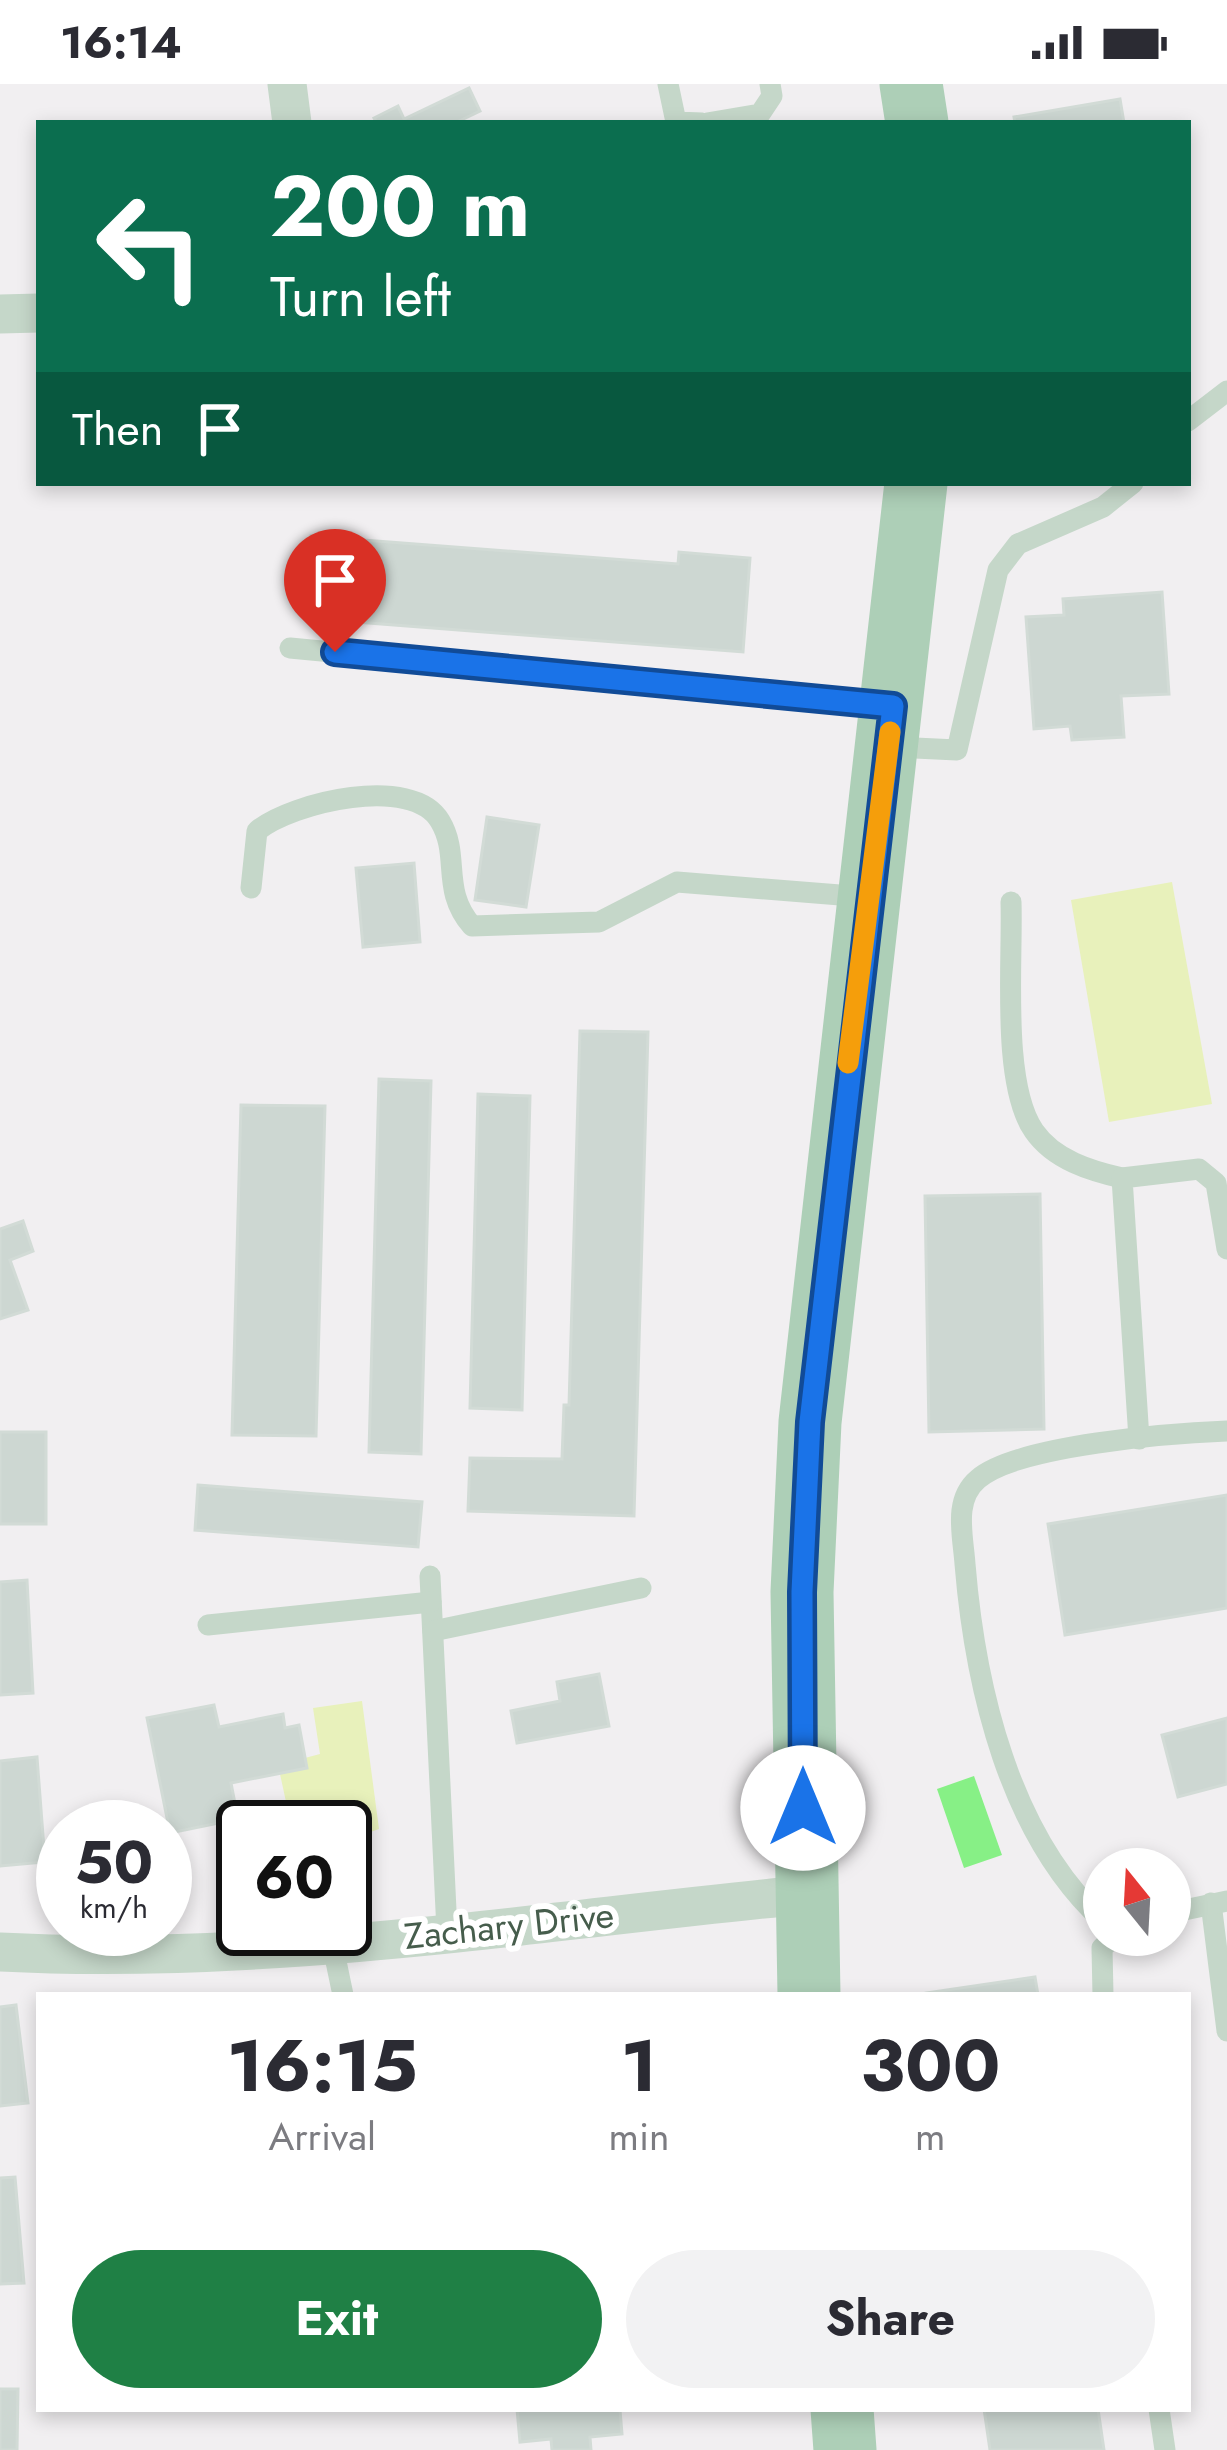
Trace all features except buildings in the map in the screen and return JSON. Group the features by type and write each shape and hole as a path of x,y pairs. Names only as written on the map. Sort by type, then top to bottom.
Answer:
{"main road":[{"path":"911,84 917,120"},
{"path":"808,1992 802,1592 810,1422 916,486"},
{"path":"842,2412 845,2450"}],"street":[{"path":"287,84 292,120"},
{"path":"0,314 36,313"},
{"name":"Zachary Drive","path":"372,1942 803,1894"},
{"name":"Zachary Drive","path":"0,1952 121,1959 216,1954"}],"lane":[{"path":"668,84 676,120"},
{"path":"723,120 760,114 772,96 770,84"},
{"path":"1191,419 1227,391"},
{"path":"290,648 891,726 958,750 998,569 1018,544 1103,507 1129,486"},
{"path":"250,888 257,831 278,814 341,796 415,802 436,814 447,834 455,906 472,926 599,922 677,882 869,897"},
{"path":"1011,902 1016,1072 1022,1105 1035,1133 1066,1159 1122,1178 1199,1169 1216,1183 1227,1249"},
{"path":"1122,1178 1139,1438"},
{"path":"1083,1899 1058,1871 1012,1775 983,1690 970,1625 961,1511 968,1490 982,1475 1015,1462 1139,1438 1227,1430"},
{"path":"430,1576 447,1931"},
{"path":"433,1630 641,1588"},
{"path":"208,1625 431,1602"},
{"path":"1219,1902 1227,2031"},
{"path":"336,1956 343,1992"},
{"path":"1102,1956 1103,1992"},
{"path":"1159,2412 1165,2450"}],"shaded area":[{"path":"1172,882 1212,1104 1109,1122 1071,900"},
{"path":"362,1701 379,1829 372,1831 372,1800 286,1800 280,1774 306,1768 305,1758 320,1754 313,1708"},
{"path":"974,1776 1002,1855 964,1868 937,1789"}],"slow traffic":[{"path":"848,1063 890,732"}],"route":[{"path":"335,652 893,706 810,1422 802,1592 803,1808"}]}
